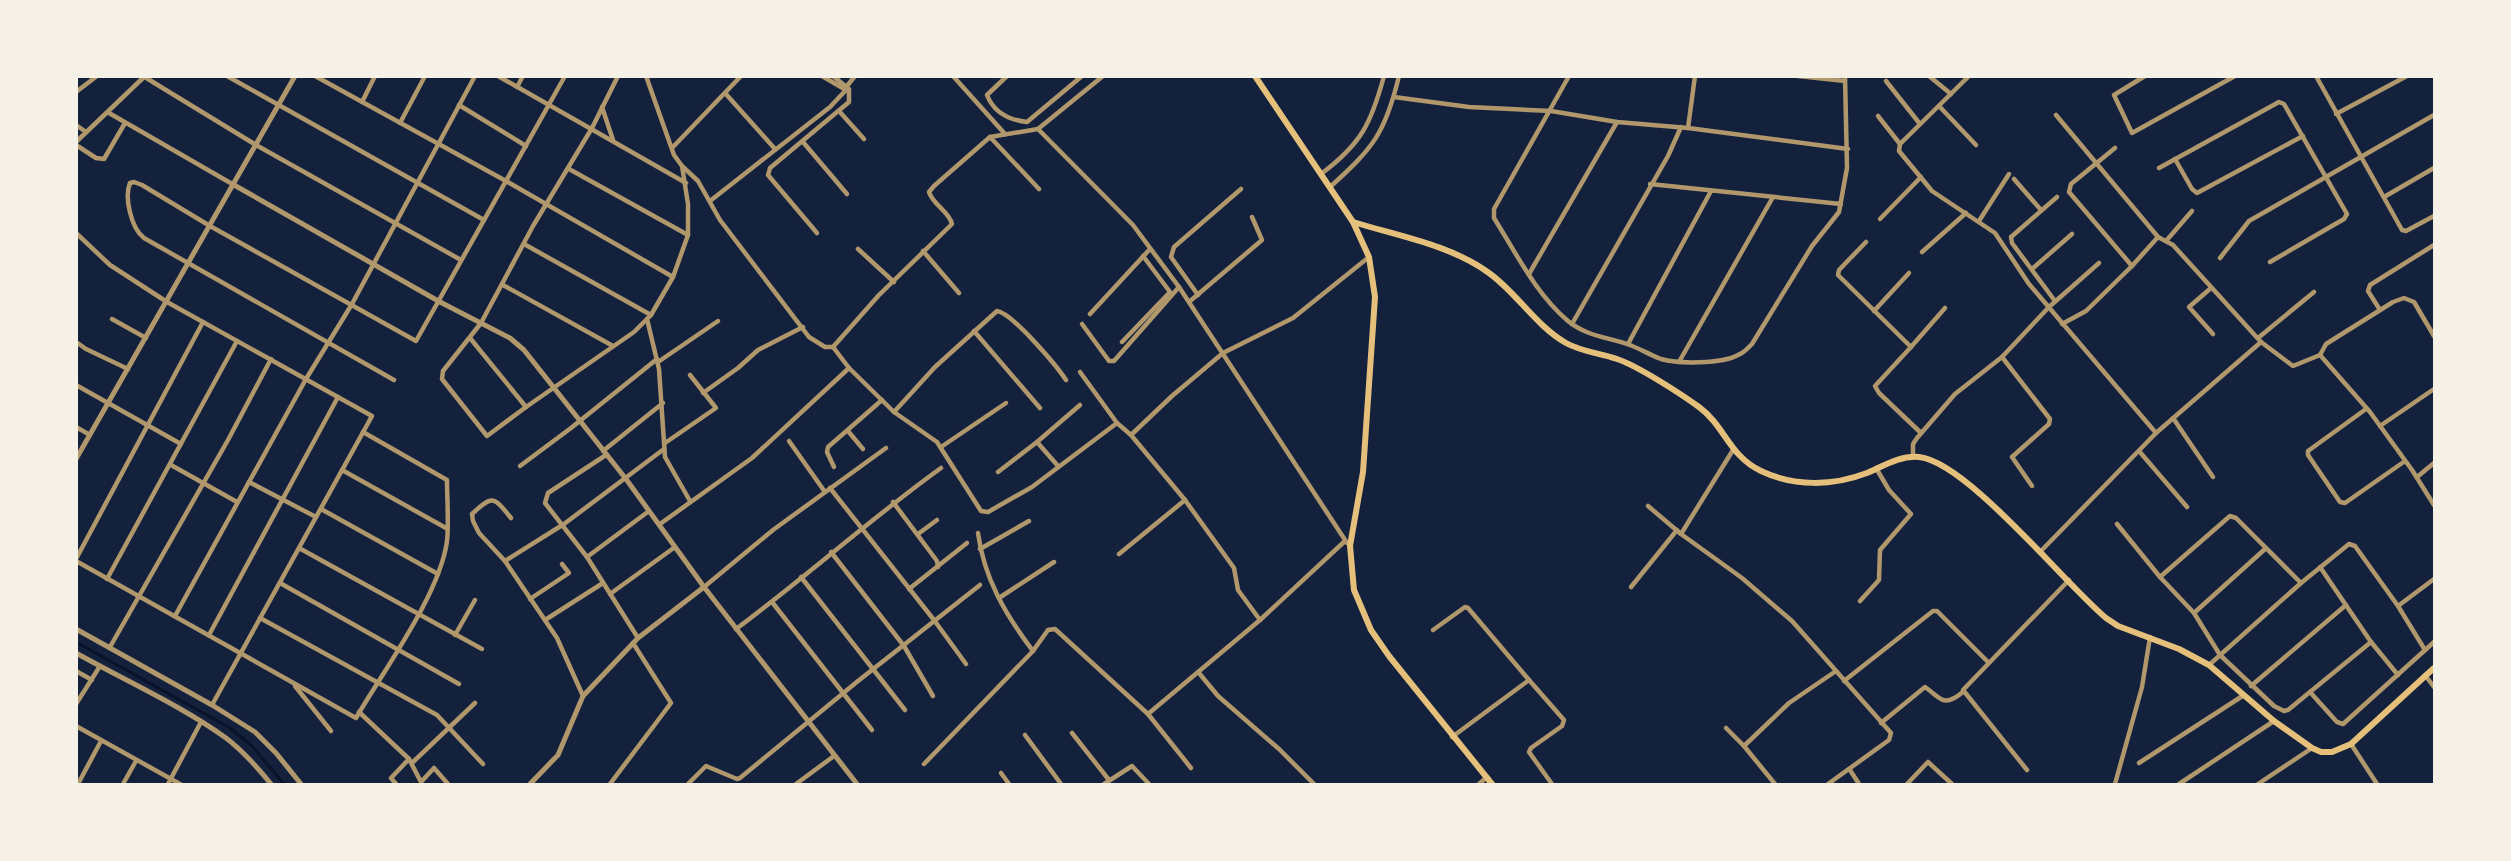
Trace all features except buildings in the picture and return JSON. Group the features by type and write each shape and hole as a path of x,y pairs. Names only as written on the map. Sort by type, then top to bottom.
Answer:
{"main road":[{"path":"1255,76 1353,222 1369,257 1373,277 1375,322 1363,472 1348,544 1354,590 1371,630 1389,656 1492,784"},
{"path":"1353,222 1450,253 1480,267 1508,290 1533,317 1559,339 1577,348 1619,359 1697,405 1714,422 1733,450 1743,460 1762,472 1791,481 1837,482 1913,457 1926,459 1954,473 2040,552 2097,611 2111,622 2179,649 2209,665 2274,722 2321,752 2332,752 2351,744 2434,668"}],"street":[{"path":"76,92 97,76"},
{"path":"227,76 484,220"},
{"path":"76,459 295,76"},
{"path":"315,76 506,181 673,277"},
{"path":"362,102 375,76"},
{"path":"400,123 425,76"},
{"path":"175,616 306,379 352,304 475,76"},
{"path":"498,76 686,183"},
{"path":"517,87 523,76"},
{"path":"394,380 144,238 139,234 127,199 128,188 134,182 416,341 440,302 565,76"},
{"path":"618,76 592,128 481,323 443,371 442,379 487,436 526,406 634,332 649,317 673,277 688,235 686,183 682,166 672,148 646,76"},
{"path":"672,148 741,76"},
{"path":"710,201 830,107 846,90 822,76"},
{"path":"817,233 768,175 770,168 851,99 847,86 833,76"},
{"path":"847,86 855,76"},
{"path":"953,76 1005,134"},
{"path":"1007,76 987,95 990,102 1001,115 1027,122 1082,76"},
{"path":"833,347 879,295 952,224 950,217 931,198 929,192 990,136 1038,129 1103,76"},
{"path":"1321,174 1358,141 1370,119 1384,76"},
{"path":"1330,187 1368,150 1385,124 1399,76"},
{"path":"1569,76 1493,213 1548,302 1572,324 1595,336 1628,344 1661,359 1679,362 1732,358 1752,344 1812,246 1837,216 1847,168 1845,79 1798,76"},
{"path":"1688,128 1695,76"},
{"path":"1929,76 1951,94"},
{"path":"1969,76 1900,144 1899,151 1932,191 1979,221 2000,239 2029,284 2156,434"},
{"path":"2145,76 2114,96 2128,128 2134,133 2235,76"},
{"path":"2336,114 2407,76"},
{"path":"125,123 104,159 96,158 76,144 144,77 256,145 462,260"},
{"path":"2318,77 2336,114 2402,230 2406,231 2434,216"},
{"path":"1886,81 1920,124"},
{"path":"725,93 775,149"},
{"path":"1394,97 1469,107 1551,111 1617,122 1688,128 1848,149"},
{"path":"2159,168 2279,102 2284,104 2347,212 2346,218 2270,262"},
{"path":"459,105 526,146"},
{"path":"1940,106 1976,145"},
{"path":"602,107 614,140"},
{"path":"839,111 864,139"},
{"path":"109,113 517,344 555,387 660,524 704,587 857,784"},
{"path":"2056,115 2158,237 2179,251 2259,340 2293,366 2320,355 2325,344 2393,302 2410,299 2434,336"},
{"path":"2220,258 2249,221 2434,115"},
{"path":"1878,116 1900,144"},
{"path":"1370,119 1385,124"},
{"path":"1529,274 1617,122"},
{"path":"76,125 86,132"},
{"path":"1572,324 1668,156 1681,128"},
{"path":"1038,129 1133,225 1179,287 1348,544 1148,714"},
{"path":"990,136 1039,189"},
{"path":"2175,159 2193,191 2197,193 2303,136"},
{"path":"803,142 847,194"},
{"path":"2115,148 2071,184 2069,192 2132,267"},
{"path":"1338,161 1348,171"},
{"path":"682,166 698,181 720,220 809,337 825,346 833,347 849,368 894,412 941,447 981,511 988,512 1032,487 1117,423"},
{"path":"2384,197 2434,168"},
{"path":"569,169 688,235"},
{"path":"1979,221 2009,174"},
{"path":"1880,219 1921,177"},
{"path":"2014,179 2041,210"},
{"path":"1650,184 1841,204"},
{"path":"1198,295 1171,257 1171,252 1241,189"},
{"path":"1628,344 1712,191"},
{"path":"1679,362 1773,197"},
{"path":"2055,301 2011,237 2057,197"},
{"path":"2166,241 2192,211"},
{"path":"1922,252 1966,213"},
{"path":"1189,302 1262,240 1262,234 1252,218"},
{"path":"76,233 110,265 167,302 372,416 212,705"},
{"path":"2032,269 2072,234"},
{"path":"2062,324 2086,311 2132,267 2158,237"},
{"path":"1866,242 1838,274 1911,347"},
{"path":"524,244 649,317 658,361 663,403 665,457 690,501"},
{"path":"2380,310 2368,291 2370,285 2434,245"},
{"path":"858,249 894,282"},
{"path":"1090,314 1150,249"},
{"path":"923,251 959,293"},
{"path":"1122,342 1170,292 1143,256"},
{"path":"1131,435 1172,396 1223,353 1293,318 1369,257"},
{"path":"1913,457 1913,444 1955,394 2002,357 2055,301 2099,262"},
{"path":"1874,311 1909,273"},
{"path":"503,285 613,346"},
{"path":"1082,324 1109,361 1114,361 1179,287"},
{"path":"2211,288 2189,307 2213,334"},
{"path":"2040,552 2156,434 2314,292"},
{"path":"1921,433 1879,393 1875,386 1945,308"},
{"path":"894,412 974,331 997,311 1003,312 1012,320 1056,366 1066,380"},
{"path":"112,319 146,338"},
{"path":"519,466 658,361 717,321"},
{"path":"203,322 76,560 356,718 438,574 447,538 447,480 363,432"},
{"path":"704,393 758,350 802,327"},
{"path":"974,331 1040,408"},
{"path":"470,338 526,406"},
{"path":"76,342 128,369"},
{"path":"107,579 237,342"},
{"path":"2320,355 2380,426 2434,505"},
{"path":"2002,357 2050,419 2049,424 2012,457 2032,486"},
{"path":"110,647 228,440 271,359"},
{"path":"660,524 752,458 849,368"},
{"path":"1080,372 1117,423 1131,435 1185,500 1234,567 1238,590 1260,620"},
{"path":"665,443 716,408 690,375"},
{"path":"76,385 181,444"},
{"path":"2380,426 2434,389"},
{"path":"209,635 338,397"},
{"path":"834,467 826,450 882,400"},
{"path":"638,638 587,557 545,503 545,498 548,493 604,453 663,403"},
{"path":"941,447 1006,403"},
{"path":"998,472 1080,405"},
{"path":"2366,409 2308,451 2308,455 2340,502 2345,503 2405,461"},
{"path":"2173,418 2214,477"},
{"path":"76,427 90,435"},
{"path":"848,430 863,449"},
{"path":"789,441 825,492"},
{"path":"1037,442 1058,466"},
{"path":"530,784 558,755 583,696 638,638 772,530 886,448"},
{"path":"505,561 564,525 664,449"},
{"path":"1630,588 1679,532 1733,450"},
{"path":"2139,451 2187,507"},
{"path":"2416,477 2434,463"},
{"path":"171,465 237,502"},
{"path":"736,629 893,502 941,468"},
{"path":"1860,601 1879,580 1880,549 1911,514 1889,490 1876,468"},
{"path":"342,470 446,528"},
{"path":"249,482 316,517"},
{"path":"830,488 966,664"},
{"path":"511,518 497,501 493,500 487,500 472,514 479,533 505,561 557,638 583,696"},
{"path":"1119,554 1185,500"},
{"path":"893,502 937,561 938,567"},
{"path":"1648,506 1742,578 1792,621 1822,652 1844,681 1891,733 1889,740 1828,784"},
{"path":"321,508 438,574"},
{"path":"587,557 649,511"},
{"path":"2160,577 2230,516 2236,518 2301,583"},
{"path":"918,534 937,520"},
{"path":"980,549 1029,521"},
{"path":"2117,524 2160,577 2194,613 2220,655 2251,686 2274,706 2284,711 2371,642"},
{"path":"978,533 989,579 1004,611 1032,651"},
{"path":"909,589 967,543"},
{"path":"2209,665 2347,545 2353,545 2398,606 2425,650"},
{"path":"610,594 675,547"},
{"path":"299,548 482,650"},
{"path":"2194,613 2265,549"},
{"path":"831,552 904,645 933,696"},
{"path":"999,598 1054,562"},
{"path":"530,599 569,573 562,564"},
{"path":"2320,567 2371,642 2398,675"},
{"path":"801,577 905,710"},
{"path":"2398,606 2434,579"},
{"path":"1881,723 1924,687 1944,701 1952,701 2069,580"},
{"path":"280,583 459,684"},
{"path":"544,620 603,583"},
{"path":"688,784 706,766 737,779 740,778 808,721 980,585"},
{"path":"455,635 475,600"},
{"path":"772,602 872,730"},
{"path":"2251,686 2346,605"},
{"path":"1433,630 1465,607 1468,608 1564,720 1562,726 1531,748 1529,752 1552,784"},
{"path":"1844,681 1933,611 1937,611 1988,662"},
{"path":"260,618 433,712 483,764"},
{"path":"76,629 212,705 255,732 276,753 301,784"},
{"path":"924,764 1032,651 1048,630 1055,629 1148,714 1191,768"},
{"path":"2115,784 2138,701 2150,638"},
{"path":"2310,692 2337,723 2343,724 2434,642"},
{"path":"610,784 671,703 633,643"},
{"path":"76,653 201,722 228,740 272,784"},
{"path":"76,704 100,666"},
{"path":"76,671 92,680"},
{"path":"1744,746 1789,703 1836,671"},
{"path":"1199,673 1218,696 1279,749 1314,784"},
{"path":"2425,675 2434,687"},
{"path":"1452,737 1529,680"},
{"path":"293,684 331,731"},
{"path":"1963,692 2027,770"},
{"path":"2139,763 2244,695"},
{"path":"396,784 391,778 475,703"},
{"path":"359,712 410,761 421,782 434,768 448,784"},
{"path":"169,782 201,722"},
{"path":"2179,784 2274,722"},
{"path":"76,726 169,782 180,784"},
{"path":"1726,728 1744,746 1774,784"},
{"path":"1072,733 1109,780"},
{"path":"1025,735 1061,784"},
{"path":"78,784 101,741"},
{"path":"2351,744 2377,784"},
{"path":"2258,784 2312,748"},
{"path":"796,784 834,756"},
{"path":"123,784 136,761"},
{"path":"1907,784 1928,762 1952,784"},
{"path":"1104,784 1132,766 1149,784"},
{"path":"1850,770 1859,784"},
{"path":"1001,773 1009,784"},
{"path":"1479,784 1487,777"}],"waterway":[{"path":"76,642 230,728 252,746 284,784"}]}
